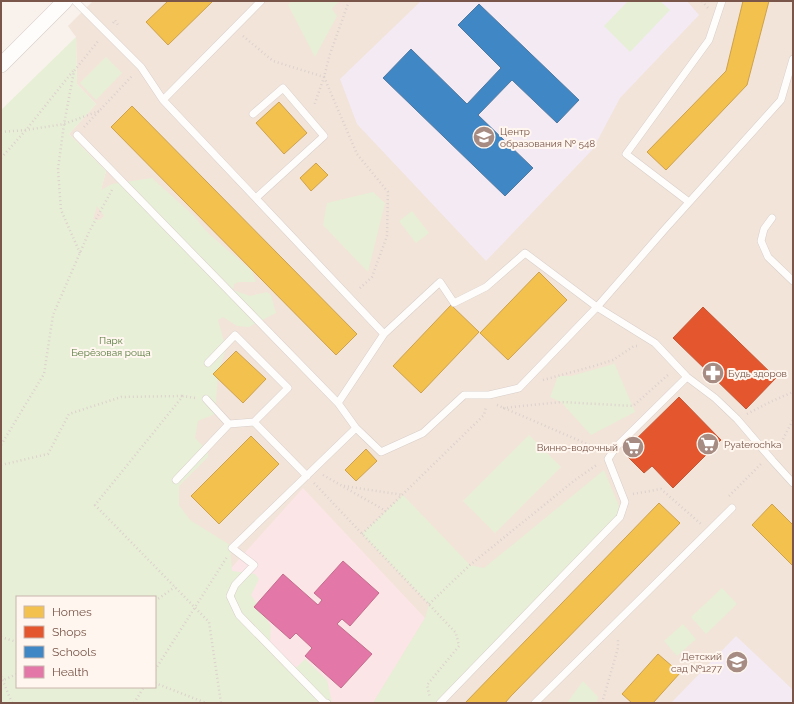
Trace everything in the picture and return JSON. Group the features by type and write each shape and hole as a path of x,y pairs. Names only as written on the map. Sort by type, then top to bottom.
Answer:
{"street":[{"path":"1,65 66,1"}],"lane":[{"path":"75,1 141,67 163,100 384,334"},
{"path":"163,100 261,1"},
{"path":"689,202 626,154 710,40 722,1"},
{"path":"77,135 338,403 356,428 381,452 423,433 464,395 489,398 519,388 597,307 781,100 793,60"},
{"path":"253,114 283,88 324,136 256,198"},
{"path":"772,218 764,229 761,241 768,257 793,281"},
{"path":"338,403 384,334 440,282 454,303 486,287 525,253 597,307 655,343 687,377 715,398 737,419 793,483"},
{"path":"176,480 229,424 254,422 288,388 235,336 208,363"},
{"path":"440,703 620,517 625,502 608,459 616,447 687,377"},
{"path":"206,399 229,424"},
{"path":"254,422 307,476"},
{"path":"327,703 324,702 239,615 230,596 235,585 254,565 232,548 356,428"},
{"path":"535,703 732,508"}],"path":[{"path":"306,115 314,107 330,54 349,1"},
{"path":"234,28 273,61 324,77 357,154 388,192 387,236 372,277 350,298"},
{"path":"77,135 141,67"},
{"path":"1,158 74,71"},
{"path":"1,132 64,124 100,110"},
{"path":"1,445 44,374 53,315 89,232 119,177"},
{"path":"519,388 613,360 634,346 655,343"},
{"path":"503,408 561,402 633,406 669,374 666,368"},
{"path":"737,419 793,392"},
{"path":"1,465 48,454 69,414 121,396 183,396 206,399"},
{"path":"183,396 96,505 209,622 221,703"},
{"path":"362,534 484,415 489,398 503,408 611,454"},
{"path":"773,461 793,420"},
{"path":"429,604 470,565 575,480 603,461"},
{"path":"314,470 386,511"},
{"path":"307,476 456,633 459,646 427,685 431,703"},
{"path":"342,486 403,495"},
{"path":"622,496 661,489 701,524"},
{"path":"156,668 232,548"},
{"path":"156,600 175,587"},
{"path":"602,703 618,648 618,621"},
{"path":"1,637 16,642"},
{"path":"2,680 16,674"},
{"path":"1,676 12,703"},
{"path":"156,683 206,703"},
{"path":"134,703 143,688"}],"shaded area":[{"path":"93,1 793,1 793,703 277,703 136,493 89,232 106,171 69,134 96,104 77,84 76,37 68,26"},
{"name":"Центр образования № 548","path":"421,1 687,1 699,15 620,98 593,149 486,261 357,124 340,79"},
{"path":"303,488 425,618 373,703 305,703 215,586"},
{"name":"Детский сад №1277","path":"736,636 792,689 793,688 793,703 671,703"}],"green space":[{"path":"292,1 339,1 332,9 337,16 315,57 288,5"},
{"path":"628,1 660,1 670,10 630,52 604,26"},
{"name":"Парк Берёзовая роща","path":"76,37 77,84 96,104 69,134 106,171 101,190 112,184 152,178 193,215 208,233 252,271 256,282 239,282 234,284 233,290 250,296 267,292 271,295 276,313 249,327 237,326 223,317 218,320 226,349 218,373 215,414 198,421 195,438 208,451 208,457 179,486 179,505 190,520 230,545 232,571 255,574 259,579 251,595 271,626 270,644 295,668 305,659 327,680 332,703 1,703 1,110","holes":["97,206 104,216 100,220 93,219"]},
{"path":"106,57 122,73 96,100 80,83"},
{"path":"373,192 385,203 368,272 323,225 327,203"},
{"path":"412,211 429,233 416,243 399,221"},
{"path":"613,360 635,412 591,435 561,402 550,397 558,376 571,376 614,364"},
{"path":"529,435 561,467 495,533 463,501"},
{"path":"604,470 619,506 617,516 437,703 373,703 425,618 429,604 362,534 403,495 470,565 484,568"},
{"path":"722,588 737,604 706,634 691,617"},
{"path":"683,624 696,639 677,656 664,641"},
{"path":"583,681 598,697 596,703 567,703"}],"building: Homes":[{"path":"168,1 213,1 168,45 146,22"},
{"path":"743,1 769,1 747,85 666,170 647,152 726,71"},
{"path":"279,102 307,133 284,154 256,123"},
{"path":"132,106 357,334 336,355 111,127"},
{"path":"316,163 328,175 311,191 300,178"},
{"path":"539,272 567,300 508,360 480,333"},
{"path":"451,305 479,332 421,393 393,366"},
{"path":"236,351 266,379 243,403 213,374"},
{"path":"251,436 279,464 219,524 191,496"},
{"path":"366,449 377,461 356,481 345,470"},
{"path":"659,503 680,523 505,703 465,703"},
{"path":"772,504 793,525 793,566 752,525"},
{"path":"658,654 680,673 653,703 632,703 622,694"}],"building: Shops":[{"path":"703,307 776,378 746,409 673,338"},
{"path":"679,397 721,440 673,488 652,466 644,473 623,452"}],"building: Schools":[{"path":"479,4 579,100 557,123 512,80 478,115 533,168 505,196 383,78 411,49 467,104 501,68 458,25"}],"building: Health":[{"path":"343,561 379,593 350,626 342,619 337,624 372,654 341,688 305,656 312,648 296,633 290,639 254,607 283,574 318,605 322,600 314,593"}],"place":[{"name":"Центр образования № 548","path":"484,137"},
{"name":"Будь здоров","path":"713,373"},
{"name":"Pyaterochka","path":"708,444"},
{"name":"Винно-водочный","path":"633,447"},
{"name":"Детский сад №1277","path":"737,662"}]}
